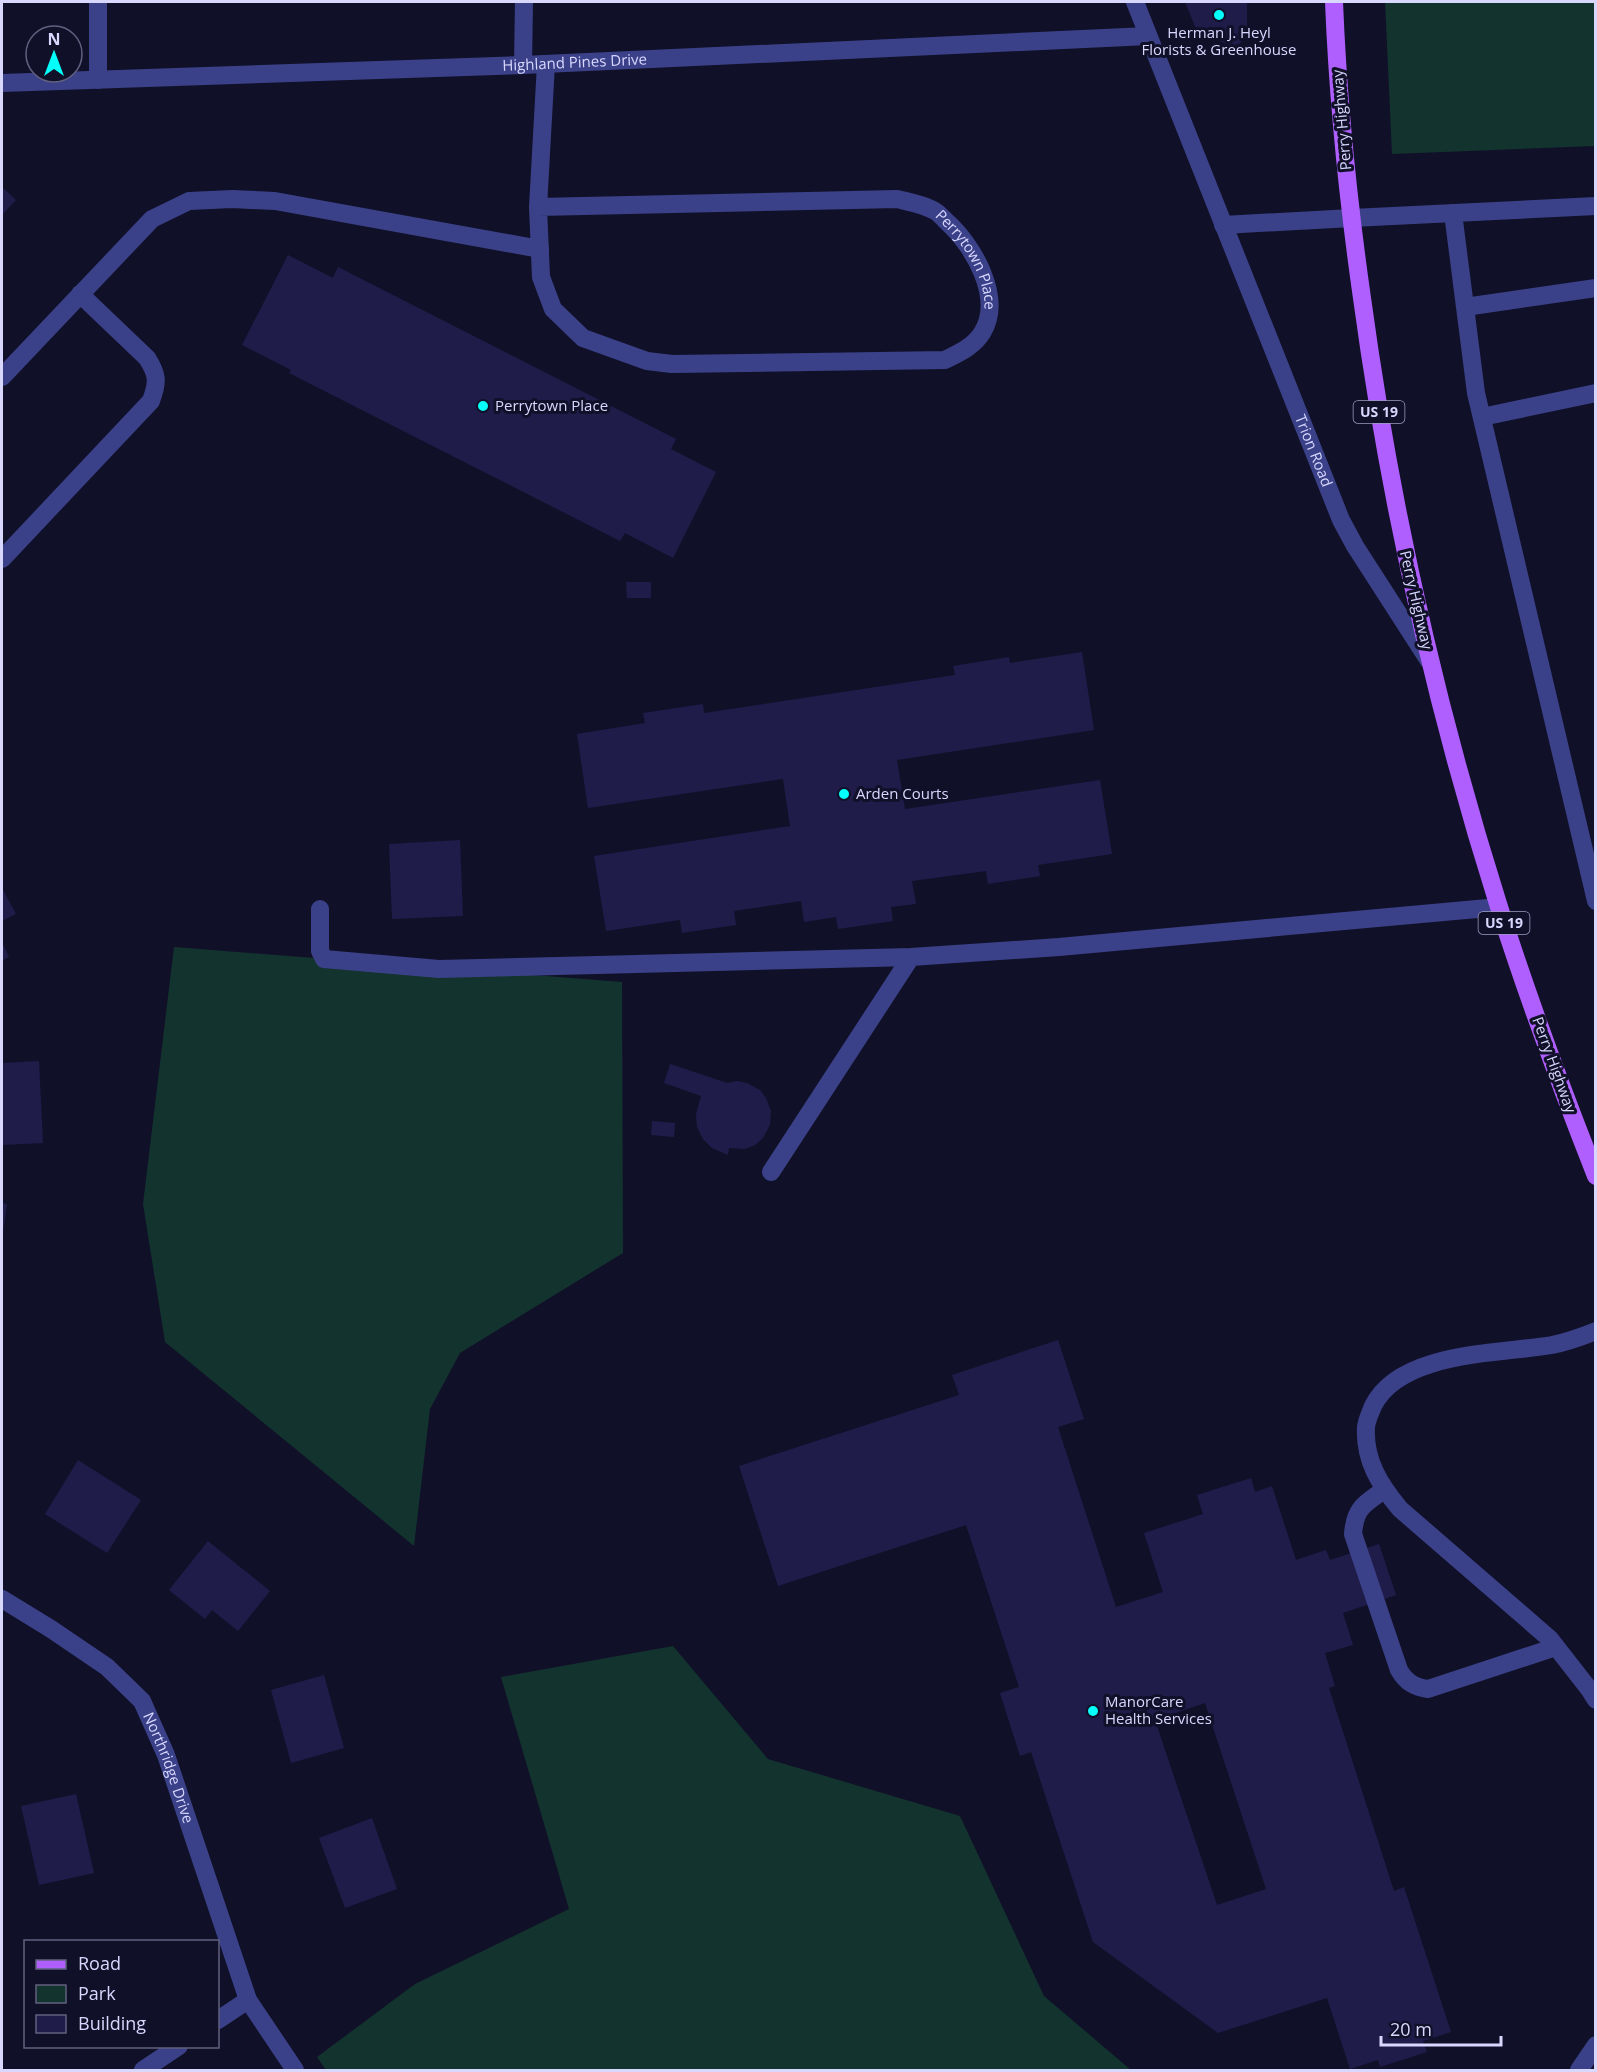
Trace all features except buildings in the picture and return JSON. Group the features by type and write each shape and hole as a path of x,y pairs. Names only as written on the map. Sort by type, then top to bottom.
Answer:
{"main road":[{"name":"Perry Highway","path":"1334,2 1345,156 1352,218 1373,376 1408,568 1462,783 1499,907 1559,1082 1596,1176"}],"street":[{"path":"98,2 98,80"},
{"path":"523,65 524,2"},
{"name":"Trion Road","path":"1135,2 1341,520 1355,546 1431,664"},
{"name":"Highland Pines Drive","path":"2,83 523,65 1148,36"},
{"name":"Perrytown Place","path":"538,207 897,199 934,210 959,232 975,258 987,289 989,310 982,332 967,348 945,360 672,364 646,361 583,338 553,309 542,277 538,207 546,64"},
{"path":"2,376 152,219 189,201 232,199 275,201 540,249"},
{"path":"1223,225 1596,206"},
{"path":"1453,213 1476,393 1596,901"},
{"path":"1466,307 1596,288"},
{"path":"2,559 151,401 157,386 154,370 147,358 80,294"},
{"path":"1482,417 1596,393"},
{"path":"320,909 320,951 322,957 327,961 439,969 911,957 1059,947 1499,907"},
{"path":"771,1172 911,957"},
{"path":"1596,1331 1553,1344 1430,1364 1409,1373 1389,1385 1377,1398 1366,1420 1365,1439 1369,1461 1384,1490 1400,1509 1550,1639 1596,1700"},
{"path":"1384,1490 1365,1503 1354,1518 1353,1534 1399,1670 1404,1678 1419,1688 1428,1689 1556,1647"},
{"name":"Northridge Drive","path":"2,1599 108,1667 142,1701 166,1755 248,2000 295,2070"},
{"path":"219,2019 248,2000"},
{"path":"1579,2070 1596,2045"},
{"path":"143,2070 176,2048"}],"green space":[{"path":"1385,2 1595,2 1595,146 1392,154"},
{"path":"174,947 622,982 623,1253 460,1353 430,1409 414,1546 165,1342 143,1204"},
{"path":"673,1646 768,1759 960,1816 1044,1996 1131,2070 326,2070 317,2057 415,1984 569,1909 501,1677"}],"place":[{"name":"Herman J. Heyl Florists & Greenhouse","path":"1219,15"},
{"name":"Perrytown Place","path":"483,406"},
{"name":"Arden Courts","path":"844,794"},
{"name":"ManorCare Health Services","path":"1093,1711"}]}
